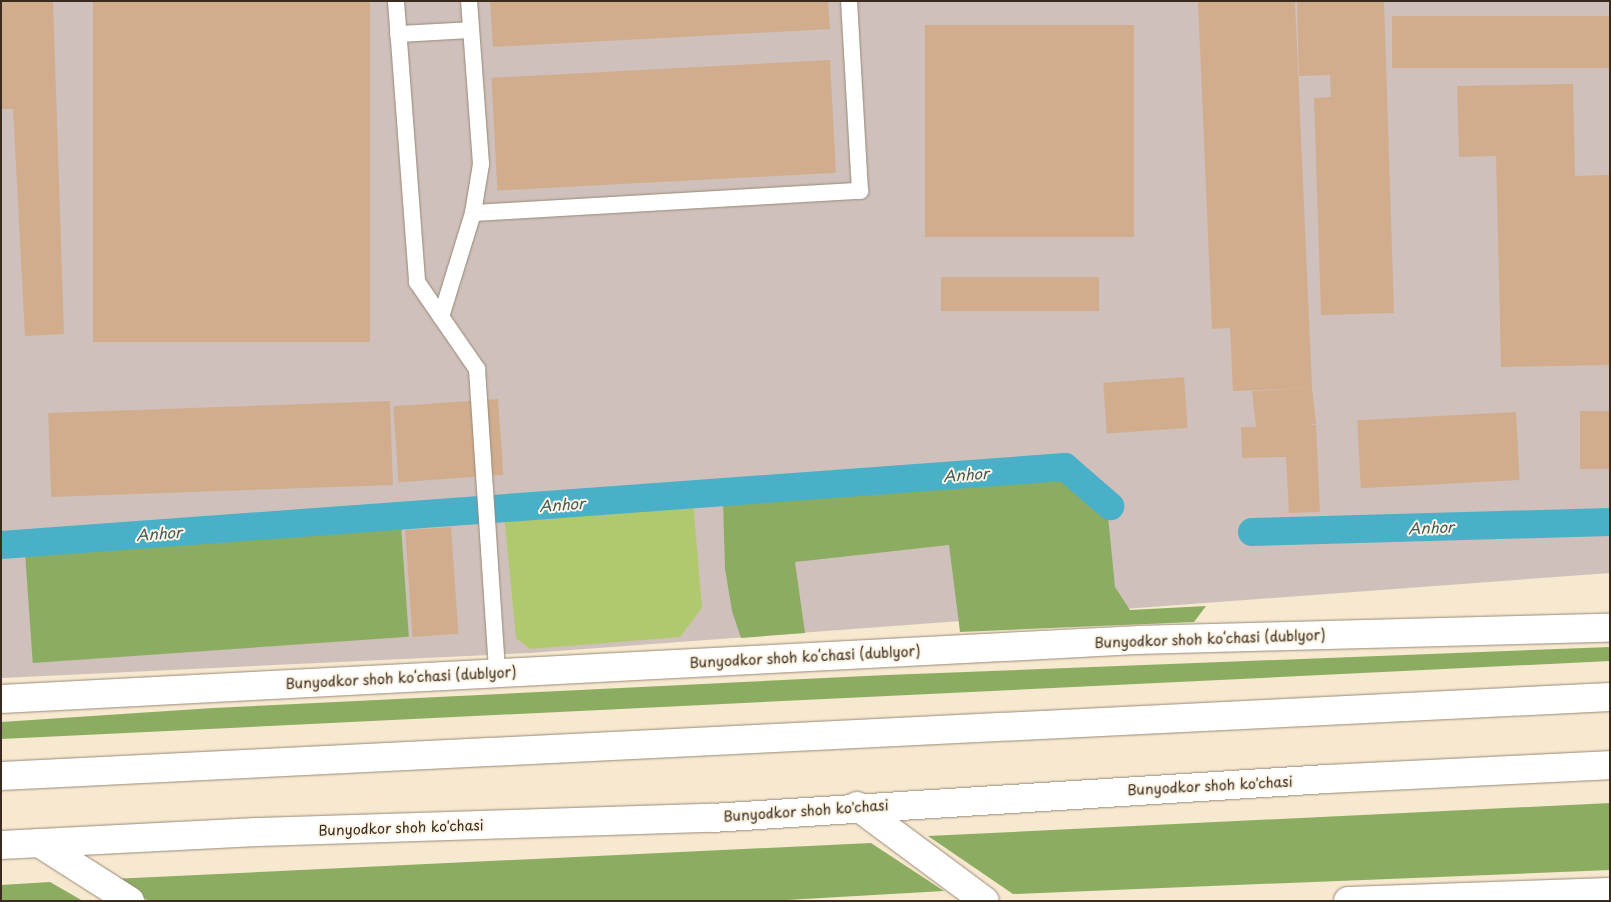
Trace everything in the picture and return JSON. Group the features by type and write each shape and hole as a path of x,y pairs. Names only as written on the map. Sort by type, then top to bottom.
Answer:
{"main road":[{"name":"Bunyodkor shoh koʻchasi (dublyor)","path":"1,699 1140,640 1610,628"},
{"path":"1,776 1610,697"},
{"name":"Bunyodkor shoh ko'chasi","path":"1,845 258,832 712,818 857,806 1610,765"},
{"path":"857,806 984,901"},
{"path":"39,843 130,901"},
{"path":"1348,901 1557,898 1610,892"}],"lane":[{"path":"396,1 417,282 477,369 497,673"},
{"path":"441,317 473,213 481,164 469,1"},
{"path":"473,213 860,191 849,1"},
{"path":"398,34 471,30"}],"shaded area":[{"path":"1,1 1610,1 1610,573 530,653 1,678"}],"green space":[{"path":"1061,480 1108,516 1115,587 1130,610 1206,606 1194,622 960,632 949,545 795,562 805,633 741,638 732,611 725,569 723,500"},
{"path":"693,501 702,608 680,637 530,649 516,638 504,514"},
{"path":"401,525 409,637 33,663 25,551"},
{"path":"1610,647 1610,661 1,739 1,722 213,708 887,675"},
{"path":"1610,803 1610,870 1013,894 928,836"},
{"path":"871,843 944,891 769,901 149,901 112,879"},
{"path":"50,882 83,901 1,901 1,885"}],"building":[{"path":"1,1 53,1 64,334 25,336 13,109 1,109"},
{"path":"93,1 370,1 370,342 93,342"},
{"path":"490,1 828,1 830,29 493,47"},
{"path":"1198,1 1295,1 1312,388 1233,391 1230,328 1212,329"},
{"path":"1297,1 1384,1 1394,313 1321,315 1314,98 1331,97 1330,75 1299,76"},
{"path":"1392,16 1610,16 1610,68 1392,68"},
{"path":"925,25 1134,25 1134,237 925,237"},
{"path":"830,60 836,173 497,191 491,78"},
{"path":"1573,84 1575,176 1610,175 1610,365 1501,367 1496,156 1459,157 1457,86"},
{"path":"941,277 1099,277 1099,311 941,311"},
{"path":"1184,377 1188,428 1107,434 1103,383"},
{"path":"1312,388 1316,424 1308,425 1316,425 1320,512 1289,513 1286,457 1242,458 1241,427 1256,427 1252,391"},
{"path":"498,399 503,475 399,482 393,406"},
{"path":"390,401 393,485 51,497 48,413"},
{"path":"1580,411 1610,411 1610,469 1580,469"},
{"path":"1516,412 1520,480 1361,488 1357,420"},
{"path":"451,527 458,634 413,637 405,530"}],"waterway":[{"name":"Anhor","path":"1,545 1065,467 1110,506"},
{"name":"Anhor","path":"1252,532 1610,522"}]}
